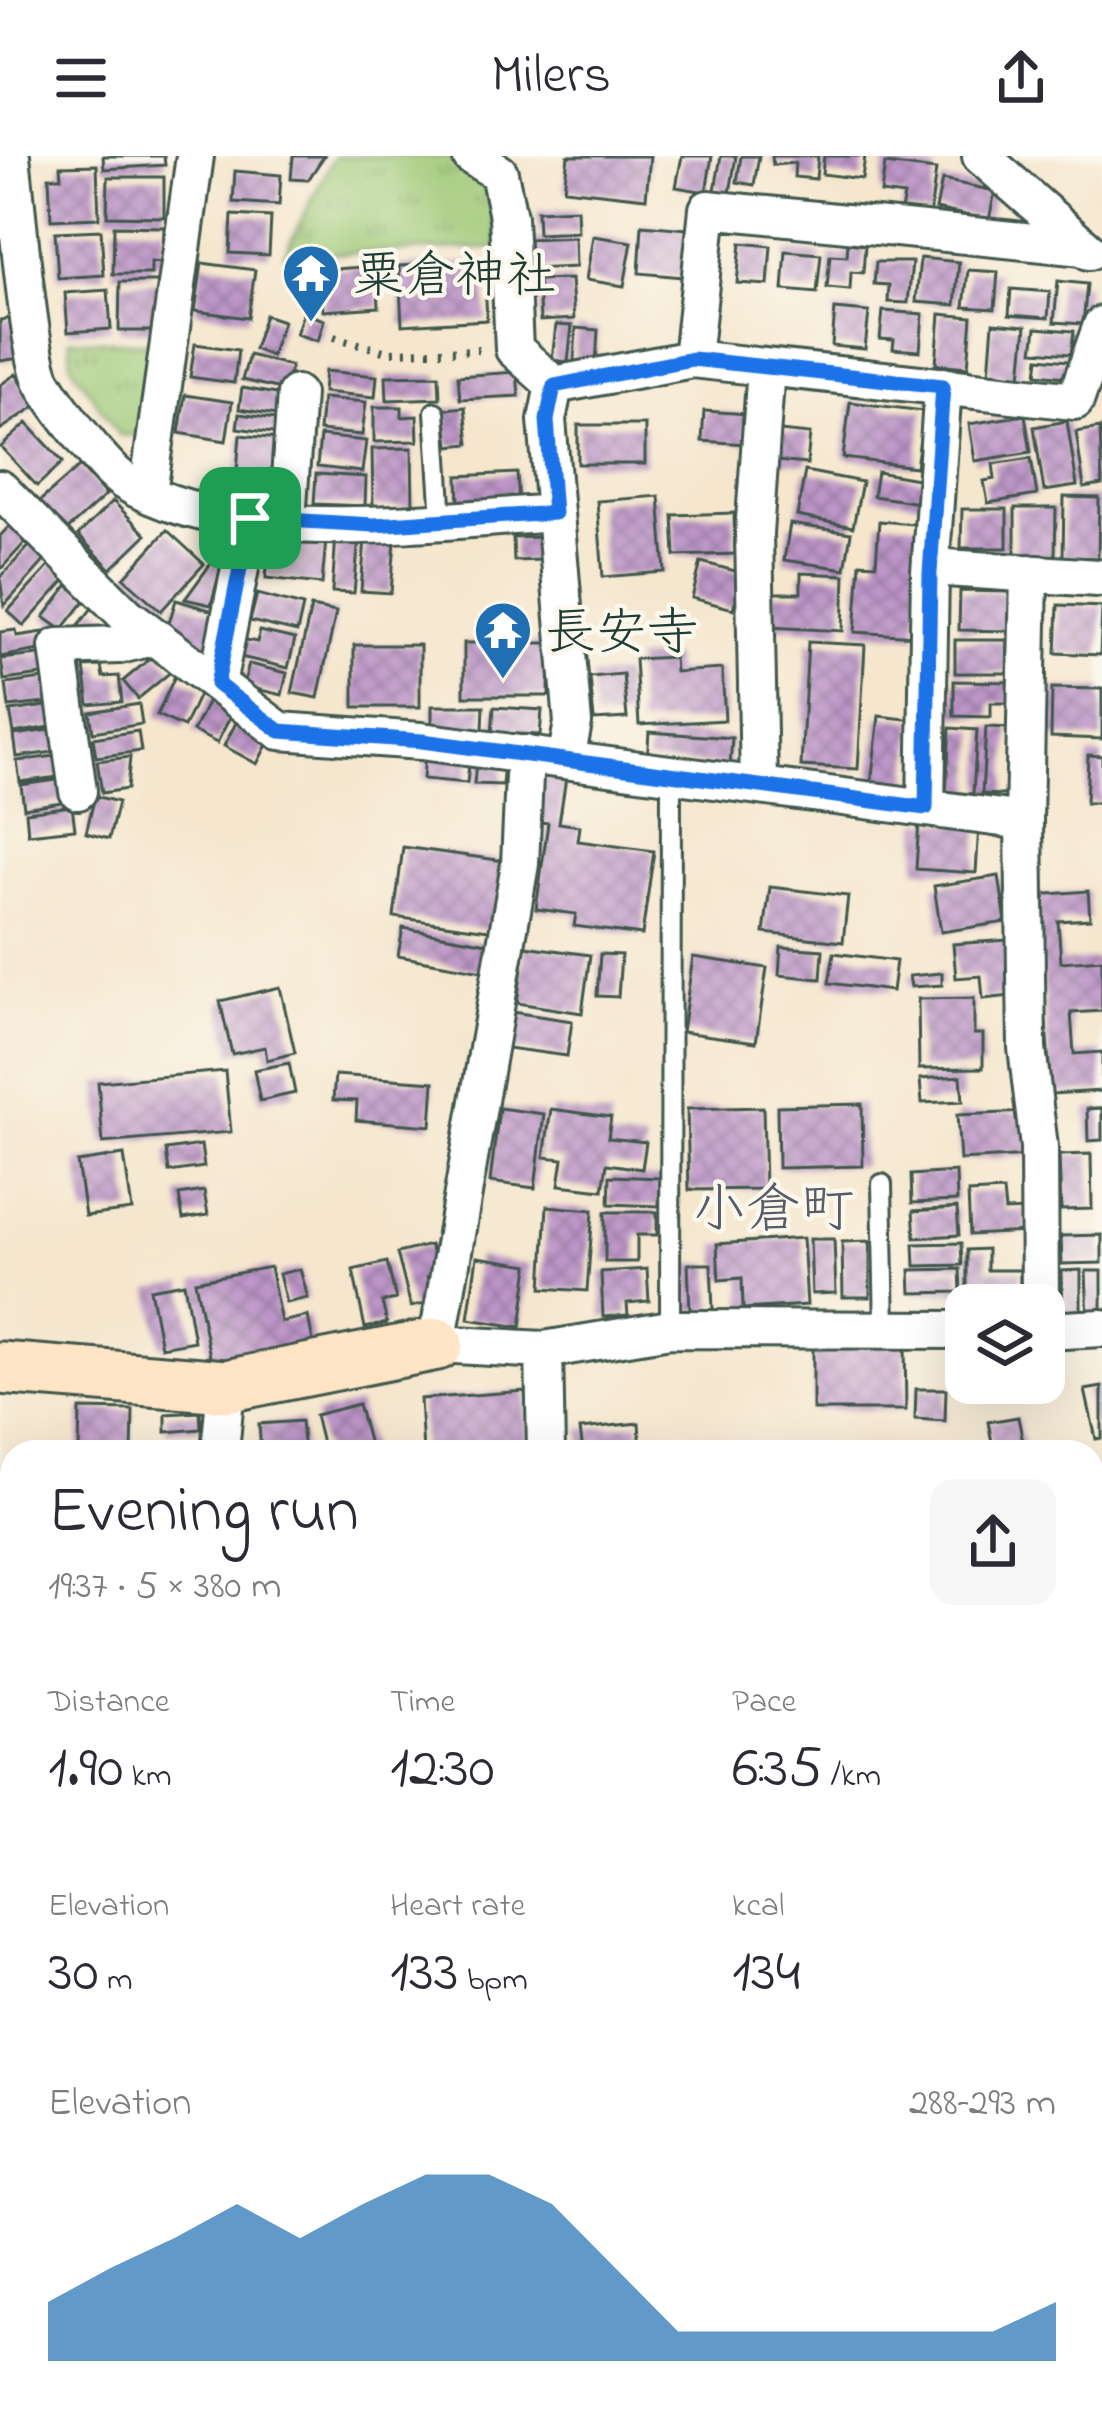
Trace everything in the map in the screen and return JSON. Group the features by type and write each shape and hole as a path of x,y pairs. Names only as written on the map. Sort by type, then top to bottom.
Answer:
{"street":[{"path":"10,156 41,379 119,478 178,509 250,518 374,525 554,513"},
{"path":"148,493 195,156"},
{"path":"471,156 499,173 508,217 514,349 554,386"},
{"path":"981,156 1092,253"},
{"path":"692,359 708,209 1092,253"},
{"path":"554,386 692,359 1075,401 1102,325"},
{"path":"759,785 754,533 766,368"},
{"path":"554,386 547,420 573,723 566,760"},
{"path":"926,808 931,567 943,386"},
{"path":"287,520 296,394"},
{"path":"0,489 152,637 280,731 524,754 1024,821"},
{"path":"217,684 250,518"},
{"path":"931,567 1098,578"},
{"path":"1029,573 1024,821 1028,1048 1039,1147 1040,1284"},
{"path":"78,791 58,647 120,645 152,637"},
{"path":"437,1344 520,864 524,754"},
{"path":"1065,1330 1102,1328"},
{"path":"0,1368 226,1386 437,1344 544,1350 670,1329 945,1330"},
{"path":"544,1350 546,1440"},
{"path":"221,1440 226,1386"}],"lane":[{"path":"435,412 442,520"},
{"path":"670,1329 671,773"},
{"path":"882,1184 885,1329"}],"path":[{"path":"334,337 387,352 514,349"}],"green space":[{"path":"334,156 448,156 489,180 497,248 284,255"},
{"path":"70,339 149,343 141,436 119,435 71,364"}],"building":[{"path":"103,156 164,156 165,165 104,169"},
{"path":"293,156 324,156 308,180 291,179"},
{"path":"568,156 650,156 646,198 564,189"},
{"path":"682,156 712,156 706,192 676,187"},
{"path":"721,156 736,156 730,193 715,190"},
{"path":"741,156 759,156 754,185 737,182"},
{"path":"772,156 818,156 816,179 794,177 795,163 773,165"},
{"path":"824,156 865,156 862,179 822,174"},
{"path":"885,164 936,170 930,214 901,210 904,196 881,193"},
{"path":"97,165 99,218 51,220 49,177 61,177 60,166"},
{"path":"235,171 281,175 279,205 233,202"},
{"path":"108,177 164,177 164,217 107,216"},
{"path":"942,180 995,191 989,220 936,209"},
{"path":"577,209 578,232 538,234 537,211"},
{"path":"232,215 271,217 269,255 230,253"},
{"path":"642,225 688,229 683,277 639,273"},
{"path":"114,226 164,227 163,263 151,262 151,274 113,274"},
{"path":"101,230 104,275 58,278 55,232"},
{"path":"593,236 632,242 624,286 586,280"},
{"path":"575,237 576,267 531,269 529,239"},
{"path":"741,243 771,246 768,285 737,283"},
{"path":"848,243 865,245 863,273 851,272 850,290 827,288 830,255 847,256"},
{"path":"786,251 821,254 817,293 783,290"},
{"path":"920,258 959,262 955,305 916,302"},
{"path":"484,262 487,320 402,325 399,266"},
{"path":"876,262 912,262 908,303 888,302 889,285 874,284"},
{"path":"202,263 255,270 248,318 195,311"},
{"path":"377,266 379,307 323,311 320,270"},
{"path":"968,270 998,272 995,309 964,307"},
{"path":"571,279 574,319 540,321 538,280"},
{"path":"1058,281 1087,284 1083,324 1054,322"},
{"path":"120,282 159,282 159,331 119,331"},
{"path":"1011,289 1050,292 1048,318 1009,315"},
{"path":"108,290 111,329 68,332 65,293"},
{"path":"835,309 869,312 865,349 832,346"},
{"path":"883,311 923,314 920,351 893,349 894,340 880,339"},
{"path":"303,313 324,320 318,341 296,334"},
{"path":"940,314 972,317 968,367 936,364"},
{"path":"265,315 283,321 271,356 254,349"},
{"path":"13,318 20,358 0,361 0,320"},
{"path":"993,323 1026,326 1021,377 989,374"},
{"path":"556,325 572,326 568,362 552,360"},
{"path":"576,328 598,330 596,365 574,363"},
{"path":"1036,328 1074,331 1071,354 1033,351"},
{"path":"195,344 238,350 234,383 190,377"},
{"path":"249,355 291,366 285,390 242,380"},
{"path":"1039,358 1069,361 1067,377 1037,374"},
{"path":"325,371 377,376 375,397 323,392"},
{"path":"517,372 519,396 460,399 458,376"},
{"path":"16,374 37,405 0,430 0,385"},
{"path":"439,375 440,398 387,400 386,376"},
{"path":"242,388 287,396 283,416 239,409"},
{"path":"185,395 232,402 226,441 179,433"},
{"path":"322,398 366,402 362,435 319,431"},
{"path":"850,402 924,411 916,467 843,458"},
{"path":"374,407 402,407 402,417 417,416 418,441 374,442"},
{"path":"465,407 469,444 449,446 445,409"},
{"path":"704,411 748,414 746,444 702,441"},
{"path":"239,414 283,420 280,434 237,428"},
{"path":"1025,415 1031,452 975,461 969,424"},
{"path":"1067,421 1077,486 1044,491 1034,427"},
{"path":"27,423 63,462 37,486 1,447"},
{"path":"578,425 645,425 645,464 578,464"},
{"path":"1100,428 1102,485 1084,488 1076,432"},
{"path":"780,431 810,434 807,464 776,461"},
{"path":"240,435 279,439 273,498 235,494"},
{"path":"320,436 366,441 362,472 317,467"},
{"path":"412,448 413,507 373,507 372,449"},
{"path":"1031,458 1037,495 988,503 984,481 995,479 993,464"},
{"path":"80,466 106,495 66,531 40,501"},
{"path":"805,471 862,482 853,527 797,516"},
{"path":"877,472 929,481 926,504 873,496"},
{"path":"517,473 519,505 459,507 458,476"},
{"path":"316,474 366,477 365,506 314,504"},
{"path":"659,496 665,572 603,577 597,501"},
{"path":"1064,497 1099,498 1098,558 1063,557"},
{"path":"113,501 146,535 111,569 78,535"},
{"path":"1015,508 1056,508 1055,559 1015,559"},
{"path":"962,509 1007,509 1007,548 961,548"},
{"path":"734,513 735,554 675,556 673,515"},
{"path":"16,519 33,534 0,570 0,536"},
{"path":"879,521 925,525 915,636 855,632 860,563 876,564"},
{"path":"790,524 851,533 845,569 784,560"},
{"path":"167,530 204,564 161,611 124,578"},
{"path":"270,534 326,540 322,584 266,578"},
{"path":"336,535 359,537 354,593 332,592"},
{"path":"541,537 542,560 514,561 513,538"},
{"path":"365,538 395,540 391,593 361,591"},
{"path":"32,543 48,557 4,606 0,578"},
{"path":"220,551 225,552 211,605 185,599"},
{"path":"701,562 743,573 733,609 692,598"},
{"path":"52,563 68,577 24,626 8,611"},
{"path":"801,573 845,575 843,631 770,627 771,593 801,593"},
{"path":"73,579 91,593 62,630 44,617"},
{"path":"960,591 1010,592 1009,631 959,630"},
{"path":"257,594 303,606 297,632 250,621"},
{"path":"176,600 223,614 211,655 195,650 168,626"},
{"path":"95,604 123,625 114,635 75,630"},
{"path":"1058,605 1102,607 1100,655 1056,653"},
{"path":"311,607 336,612 318,698 292,693"},
{"path":"16,630 17,636 44,632 46,649 0,657 0,632"},
{"path":"260,631 295,639 288,668 236,656 241,639 257,642"},
{"path":"955,640 1008,640 1007,673 955,673"},
{"path":"808,642 865,645 858,769 801,766"},
{"path":"464,643 550,643 549,696 464,696"},
{"path":"354,645 420,645 420,707 354,707"},
{"path":"158,652 173,670 138,699 123,681"},
{"path":"48,654 50,674 4,680 1,659"},
{"path":"674,657 675,672 722,669 725,720 639,725 635,659"},
{"path":"249,664 287,673 282,695 243,686"},
{"path":"101,666 103,677 119,676 122,702 89,705 84,667"},
{"path":"623,674 627,718 594,720 590,677"},
{"path":"175,676 202,688 184,727 157,715"},
{"path":"51,678 54,702 9,707 6,684"},
{"path":"954,681 1011,682 1011,703 991,703 991,717 954,716"},
{"path":"1052,688 1102,689 1102,739 1051,737"},
{"path":"211,695 235,707 217,743 193,731"},
{"path":"139,704 142,724 93,732 90,712"},
{"path":"54,705 57,726 14,733 10,711"},
{"path":"432,706 484,706 483,730 432,730"},
{"path":"494,707 542,710 540,735 492,733"},
{"path":"879,716 915,720 908,789 871,784"},
{"path":"239,717 272,735 257,764 224,746"},
{"path":"986,727 1010,728 1006,795 982,794"},
{"path":"950,728 977,730 973,794 946,792"},
{"path":"58,729 61,751 17,757 14,735"},
{"path":"138,731 141,751 96,757 93,738"},
{"path":"649,732 732,738 730,766 647,761"},
{"path":"425,753 470,756 467,783 423,779"},
{"path":"63,755 66,776 20,782 17,761"},
{"path":"1088,755 1102,756 1102,803 1086,803"},
{"path":"130,757 127,789 102,793 97,761"},
{"path":"476,761 504,763 502,785 474,784"},
{"path":"540,768 567,771 559,823 580,826 578,841 654,851 642,935 574,926 576,914 536,909 548,823 533,821"},
{"path":"65,779 68,801 24,808 21,785"},
{"path":"95,796 118,802 109,839 86,833"},
{"path":"72,806 75,829 28,834 26,812"},
{"path":"919,821 979,825 976,873 916,869"},
{"path":"403,847 505,861 496,931 394,917"},
{"path":"999,876 1006,922 941,932 934,886"},
{"path":"770,887 848,896 843,942 764,933"},
{"path":"1088,891 1090,919 1058,921 1061,962 1102,959 1102,1011 1071,1013 1074,1054 1102,1052 1102,1091 1051,1094 1037,895"},
{"path":"403,928 493,944 488,972 398,956"},
{"path":"1008,940 1012,996 983,999 981,976 956,978 953,944"},
{"path":"525,946 590,955 582,1013 517,1003"},
{"path":"781,947 823,950 821,979 779,975"},
{"path":"834,953 896,961 892,991 829,983"},
{"path":"600,954 621,955 618,997 597,996"},
{"path":"693,957 767,968 756,1042 682,1032"},
{"path":"942,973 942,985 911,987 909,976"},
{"path":"280,987 295,1053 267,1060 265,1047 232,1054 220,1001"},
{"path":"974,998 974,1034 983,1034 983,1068 919,1069 918,999"},
{"path":"512,1012 572,1021 567,1056 507,1048"},
{"path":"289,1063 295,1093 260,1101 254,1070"},
{"path":"225,1071 231,1132 103,1143 98,1082"},
{"path":"335,1075 434,1082 431,1126 356,1120 357,1101 333,1100"},
{"path":"961,1076 963,1101 922,1103 920,1079"},
{"path":"862,1104 863,1166 778,1168 777,1106"},
{"path":"763,1107 765,1189 689,1190 687,1109"},
{"path":"499,1108 544,1114 535,1188 490,1182"},
{"path":"1102,1108 1102,1140 1088,1141 1087,1109"},
{"path":"551,1109 611,1117 608,1138 646,1142 642,1169 607,1164 603,1190 559,1185 563,1159 544,1157"},
{"path":"1029,1112 1031,1156 960,1160 957,1115"},
{"path":"201,1145 204,1167 169,1172 166,1150"},
{"path":"1091,1154 1092,1209 1061,1210 1059,1155"},
{"path":"124,1155 132,1210 85,1216 77,1162"},
{"path":"956,1172 957,1201 912,1203 911,1175"},
{"path":"610,1176 660,1178 659,1206 609,1204"},
{"path":"204,1191 208,1215 183,1219 179,1195"},
{"path":"1003,1191 1005,1211 1026,1210 1027,1232 970,1235 968,1193"},
{"path":"547,1206 593,1210 587,1291 542,1288"},
{"path":"957,1208 959,1235 915,1238 913,1211"},
{"path":"605,1212 657,1212 657,1235 637,1235 637,1262 605,1262"},
{"path":"1102,1235 1102,1263 1062,1264 1061,1236"},
{"path":"803,1238 807,1305 743,1309 742,1278 719,1280 717,1244"},
{"path":"810,1239 834,1239 836,1293 812,1294"},
{"path":"870,1241 870,1297 843,1297 842,1242"},
{"path":"961,1243 962,1265 915,1266 914,1244"},
{"path":"430,1245 438,1274 427,1277 433,1302 411,1307 397,1253"},
{"path":"987,1249 987,1270 1020,1270 1020,1284 967,1284 967,1250"},
{"path":"477,1257 529,1265 521,1327 468,1319"},
{"path":"387,1262 396,1299 382,1302 387,1323 365,1328 353,1270"},
{"path":"688,1264 711,1264 713,1310 690,1311"},
{"path":"270,1267 281,1322 308,1316 314,1347 212,1367 195,1281"},
{"path":"300,1269 308,1298 286,1303 279,1274"},
{"path":"647,1269 649,1301 627,1303 628,1315 603,1317 601,1272"},
{"path":"960,1269 961,1284 945,1284 945,1292 911,1293 910,1270"},
{"path":"1081,1270 1081,1318 1065,1318 1062,1271"},
{"path":"1086,1271 1102,1271 1102,1318 1088,1319"},
{"path":"184,1283 194,1341 161,1347 150,1289"},
{"path":"813,1344 905,1344 906,1410 813,1410"},
{"path":"1102,1387 1102,1438 1096,1439 1085,1390"},
{"path":"916,1389 945,1389 945,1421 915,1419"},
{"path":"525,1391 528,1440 422,1440 420,1399"},
{"path":"358,1404 368,1440 321,1440 315,1415"},
{"path":"80,1409 133,1410 132,1440 79,1440"},
{"path":"200,1412 201,1429 166,1432 166,1414"},
{"path":"1018,1417 1023,1440 992,1440 988,1422"},
{"path":"301,1421 303,1440 260,1440 259,1424"},
{"path":"639,1423 640,1440 581,1440 580,1429"}],"place":[{"name":"粟倉神社","path":"311,324"},
{"name":"長安寺","path":"503,681"}],"district":[{"name":"小倉町","path":"773,1207"}],"route":[{"path":"692,359 943,386 930,573 926,808 422,741 280,731 217,684 250,518 374,525 554,513 547,420 554,386 692,359"}]}
